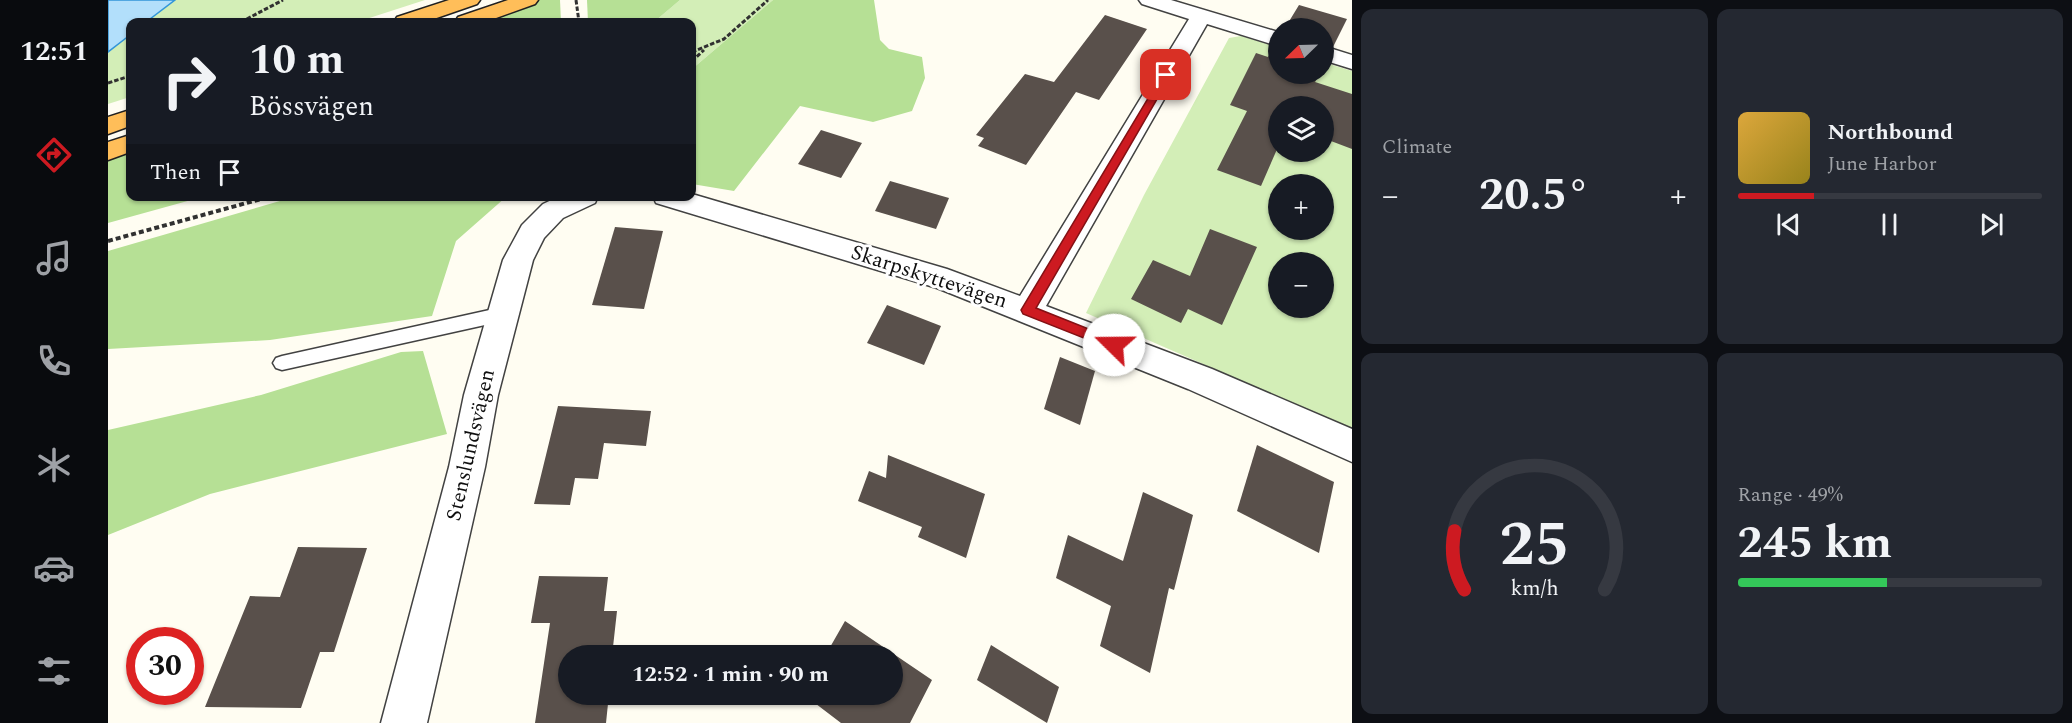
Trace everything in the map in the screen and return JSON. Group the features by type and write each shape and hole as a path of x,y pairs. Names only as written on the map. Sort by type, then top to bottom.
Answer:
{"highway":[{"path":"417,18 470,0"},
{"path":"477,18 528,0"},
{"path":"108,126 126,119"},
{"path":"108,152 126,145"}],"street":[{"path":"1149,0 1268,36"},
{"path":"1028,310 1201,16"},
{"path":"1334,56 1352,62"},
{"name":"Stenslundsvägen","path":"404,723 467,466 481,395 518,260 532,232 553,211 574,201"},
{"name":"Skarpskyttevägen","path":"683,201 923,272 1028,310 1200,379 1352,446"}],"lane":[{"path":"282,363 503,315"}],"path":[{"path":"249,18 283,0"},
{"path":"576,0 578,18"},
{"path":"696,58 731,32 768,0"},
{"path":"696,51 705,50"},
{"path":"108,83 126,77"},
{"path":"108,241 254,201"}],"green space":[{"path":"175,0 425,0 369,18 151,18"},
{"path":"527,0 560,0 561,18 477,18"},
{"path":"587,0 680,0 659,18 588,18"},
{"path":"680,0 773,0 696,66 696,18 659,18"},
{"path":"773,0 874,0 880,40 889,49 922,57 925,78 912,111 873,122 800,106 734,191 696,185 696,66"},
{"path":"1241,36 1268,44 1268,84 1334,84 1334,65 1352,71 1352,429 1086,313 1144,195 1229,38"},
{"path":"126,38 126,98 108,104 108,52"},
{"path":"126,154 126,201 188,201 108,223 108,158"},
{"path":"280,201 501,201 456,241 432,316 270,340 108,349 108,251"},
{"path":"423,351 447,434 210,494 108,535 108,430 261,395 401,352"}],"water":[{"path":"108,0 175,0 151,18 126,18 126,38 108,52"}],"building":[{"path":"1299,5 1347,19 1334,45 1334,18 1291,18"},
{"path":"1105,15 1147,29 1099,100 1076,92 1026,165 978,146 984,138 976,135 1025,74 1054,82"},
{"path":"1256,53 1268,57 1268,84 1321,84 1352,94 1352,149 1334,142 1334,96 1268,96 1268,162 1271,162 1261,186 1217,170 1247,111 1230,105"},
{"path":"821,130 862,143 841,178 798,164"},
{"path":"890,181 949,198 936,229 875,211"},
{"path":"615,227 663,231 644,309 592,305"},
{"path":"1210,229 1257,247 1222,325 1188,309 1181,323 1131,299 1153,260 1190,276"},
{"path":"887,305 941,326 924,365 867,343"},
{"path":"1060,357 1095,371 1080,425 1044,409"},
{"path":"558,406 651,411 646,446 604,443 598,479 575,478 570,505 534,504"},
{"path":"1257,445 1334,482 1319,553 1237,511"},
{"path":"888,455 985,494 966,558 918,537 922,527 858,501 869,471 886,478"},
{"path":"1143,492 1193,515 1174,590 1169,588 1150,673 1100,646 1111,606 1056,578 1068,535 1123,561"},
{"path":"298,547 367,548 334,652 320,652 301,708 205,707 250,596 280,597"},
{"path":"539,576 608,577 604,611 617,611 613,645 558,645 558,705 608,705 606,723 535,723 550,623 531,623"},
{"path":"845,621 880,645 831,645"},
{"path":"991,645 1059,687 1047,723 977,680"},
{"path":"903,660 932,680 910,723 841,723 817,705 903,705"}],"route":[{"path":"1114,345 1028,310 1166,75"}]}
